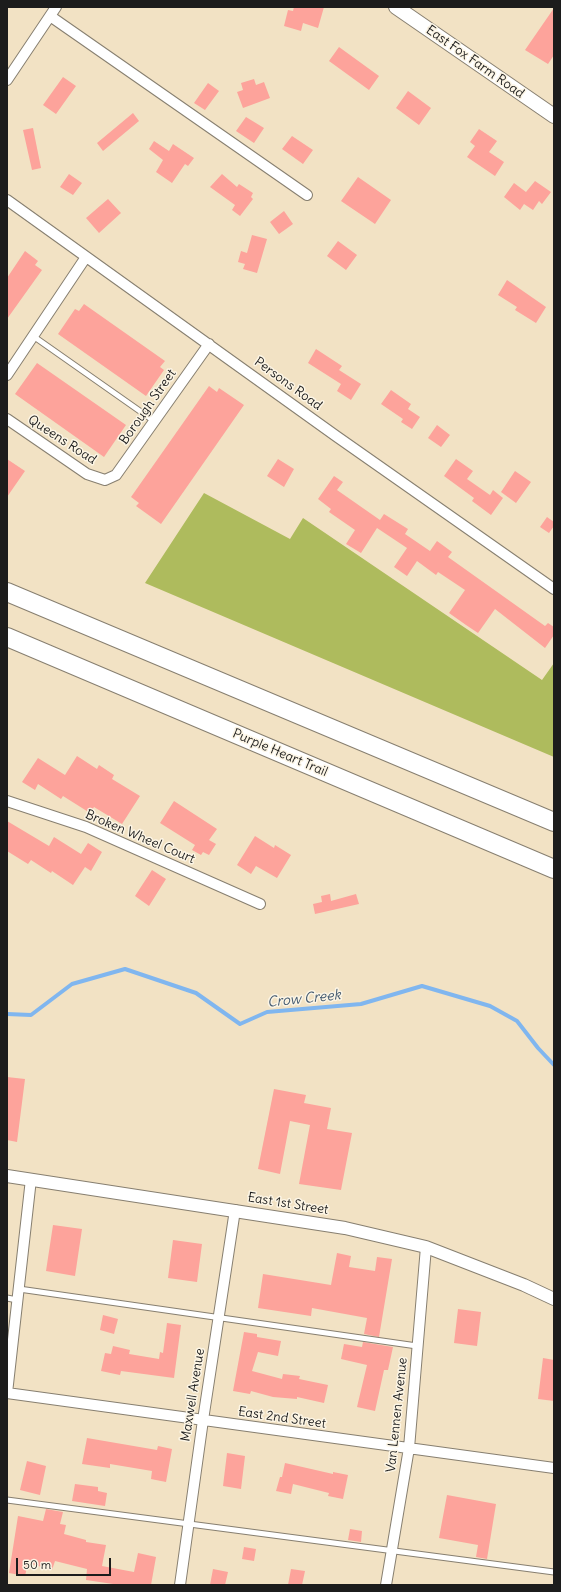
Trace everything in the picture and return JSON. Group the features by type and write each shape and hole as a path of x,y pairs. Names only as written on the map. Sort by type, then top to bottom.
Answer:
{"highway":[{"path":"7,592 554,822"},
{"name":"Purple Heart Trail","path":"7,637 554,869"},
{"path":"460,830 554,876"}],"main road":[{"name":"East Fox Farm Road","path":"405,9 554,116"}],"street":[{"path":"7,80 56,7"},
{"path":"50,16 307,195"},
{"name":"Persons Road","path":"7,200 336,436 554,589"},
{"path":"7,375 86,257"},
{"name":"Borough Street","path":"105,480 116,475 209,344"},
{"name":"Queens Road","path":"7,420 87,474 105,480"},
{"name":"Broken Wheel Court","path":"7,801 86,827 260,904"},
{"name":"East 1st Street","path":"7,1176 345,1228 426,1247 524,1285 554,1299"},
{"path":"7,1393 31,1179"},
{"name":"Maxwell Avenue","path":"180,1585 218,1317 235,1210"},
{"name":"Van Lennen Avenue","path":"386,1585 409,1448 426,1247"},
{"name":"East 2nd Street","path":"7,1393 554,1468"}],"lane":[{"path":"33,336 154,421"},
{"path":"19,1289 417,1346"},
{"path":"7,1298 18,1300"},
{"path":"7,1500 554,1572"}],"green space":[{"path":"204,493 290,539 303,518 542,680 554,663 554,757 145,583"}],"building":[{"path":"294,7 324,7 318,28 303,23 301,31 284,26 288,10 293,11"},
{"path":"554,8 554,55 548,64 525,50"},
{"path":"339,47 379,76 369,90 329,61"},
{"path":"63,77 76,86 56,114 43,105"},
{"path":"254,79 256,85 264,82 270,98 243,108 237,92 243,90 241,83"},
{"path":"208,83 219,91 205,110 194,103"},
{"path":"408,91 431,108 419,125 396,108"},
{"path":"133,113 139,121 103,151 97,143"},
{"path":"246,117 264,128 254,143 236,131"},
{"path":"33,128 41,168 32,170 23,130"},
{"path":"479,129 497,141 489,152 504,162 495,176 467,157 475,146 470,142"},
{"path":"292,136 313,150 303,164 282,149"},
{"path":"154,141 169,151 173,144 194,158 188,166 185,164 172,183 156,172 163,160 149,149"},
{"path":"69,174 82,183 73,195 60,187"},
{"path":"222,174 237,187 239,184 253,193 251,197 253,199 240,216 232,210 235,205 210,187"},
{"path":"358,177 391,200 375,224 341,201"},
{"path":"535,181 551,192 542,204 539,201 533,210 524,204 520,210 504,197 514,183 526,192"},
{"path":"108,199 121,213 99,233 86,218"},
{"path":"284,211 293,224 279,234 270,222"},
{"path":"252,235 267,239 257,273 243,269 245,264 238,262 241,251 247,253"},
{"path":"338,241 357,255 346,270 327,256"},
{"path":"25,251 38,261 35,265 42,270 7,319 7,278"},
{"path":"507,280 546,307 536,323 515,310 517,307 498,295"},
{"path":"84,304 165,361 160,367 164,370 146,396 58,334 75,309 79,311"},
{"path":"316,349 342,366 339,370 361,384 351,400 337,391 341,384 308,363"},
{"path":"37,363 126,425 104,457 15,394"},
{"path":"209,386 217,392 219,388 244,405 161,524 136,506 139,503 131,497"},
{"path":"391,390 411,404 408,409 420,417 412,429 401,422 403,419 381,404"},
{"path":"437,425 450,435 441,447 428,438"},
{"path":"7,459 25,471 7,497"},
{"path":"278,459 294,469 284,487 267,476"},
{"path":"456,459 473,471 467,479 490,495 493,490 503,498 491,515 472,501 474,498 444,476"},
{"path":"515,471 531,482 516,503 501,492"},
{"path":"334,476 343,482 337,490 380,520 384,514 408,529 405,534 430,551 437,541 452,552 448,557 545,626 548,623 554,627 554,635 545,648 495,609 478,633 449,613 465,590 438,572 436,575 417,561 407,576 394,567 407,548 377,528 361,553 346,544 355,530 329,512 331,509 318,499"},
{"path":"547,517 554,522 554,526 549,533 540,527"},
{"path":"77,756 97,769 99,765 114,775 112,779 140,796 122,824 94,807 90,813 63,796 61,799 38,784 35,790 22,782 38,758 65,775"},
{"path":"174,801 217,829 209,840 216,844 209,855 203,852 201,855 192,850 195,845 160,823"},
{"path":"7,821 49,846 54,837 81,854 88,843 102,852 91,871 85,867 73,885 52,871 51,873 31,860 28,864 7,851"},
{"path":"255,836 274,848 275,845 291,855 277,878 256,866 251,874 237,865"},
{"path":"152,870 166,879 149,906 135,896"},
{"path":"330,894 331,901 356,894 359,904 315,914 313,904 322,902 321,896"},
{"path":"7,1077 25,1079 17,1142 7,1140"},
{"path":"274,1089 306,1095 304,1103 331,1108 327,1129 352,1133 341,1190 299,1184 310,1125 290,1121 280,1174 258,1169"},
{"path":"53,1225 82,1229 75,1276 46,1271"},
{"path":"173,1240 202,1244 197,1282 168,1278"},
{"path":"337,1253 351,1256 349,1267 375,1271 377,1257 392,1259 379,1337 364,1334 367,1318 312,1308 311,1316 258,1308 263,1274 331,1285"},
{"path":"458,1309 481,1312 477,1346 454,1343"},
{"path":"103,1315 118,1319 114,1334 100,1330"},
{"path":"167,1323 181,1325 174,1378 121,1371 120,1375 101,1371 105,1353 111,1354 113,1346 130,1350 129,1354 159,1359 160,1352 163,1353"},
{"path":"244,1332 257,1334 257,1337 281,1341 278,1356 258,1352 252,1371 282,1379 283,1374 300,1376 299,1379 328,1385 324,1403 297,1397 297,1399 273,1397 251,1391 250,1394 233,1391"},
{"path":"363,1342 393,1347 388,1370 384,1370 375,1411 357,1407 367,1365 341,1359 344,1344 362,1347"},
{"path":"543,1358 554,1360 554,1401 538,1399"},
{"path":"87,1438 157,1450 158,1446 172,1449 166,1482 151,1479 152,1471 110,1464 110,1468 82,1464"},
{"path":"227,1453 245,1456 241,1489 223,1486"},
{"path":"27,1461 46,1466 40,1495 20,1490"},
{"path":"285,1463 333,1474 333,1472 348,1475 343,1499 328,1496 329,1493 293,1484 291,1494 276,1491 280,1477 282,1477"},
{"path":"75,1484 98,1487 98,1491 107,1493 105,1506 72,1501"},
{"path":"447,1495 496,1504 487,1559 476,1557 478,1545 439,1538"},
{"path":"46,1509 63,1512 60,1524 66,1525 64,1534 86,1540 86,1542 106,1545 102,1566 134,1572 138,1553 156,1557 151,1585 120,1585 86,1580 87,1569 55,1561 52,1570 28,1563 25,1576 9,1573 18,1516 43,1521"},
{"path":"350,1529 362,1531 361,1542 348,1540"},
{"path":"244,1547 256,1549 254,1561 242,1559"},
{"path":"213,1569 228,1572 225,1585 210,1585"},
{"path":"291,1569 305,1571 302,1585 288,1585"}],"waterway":[{"name":"Crow Creek","path":"7,1014 31,1015 72,984 125,969 196,993 240,1024 267,1012 361,1004 422,986 490,1006 517,1021 538,1048 554,1065"}]}
